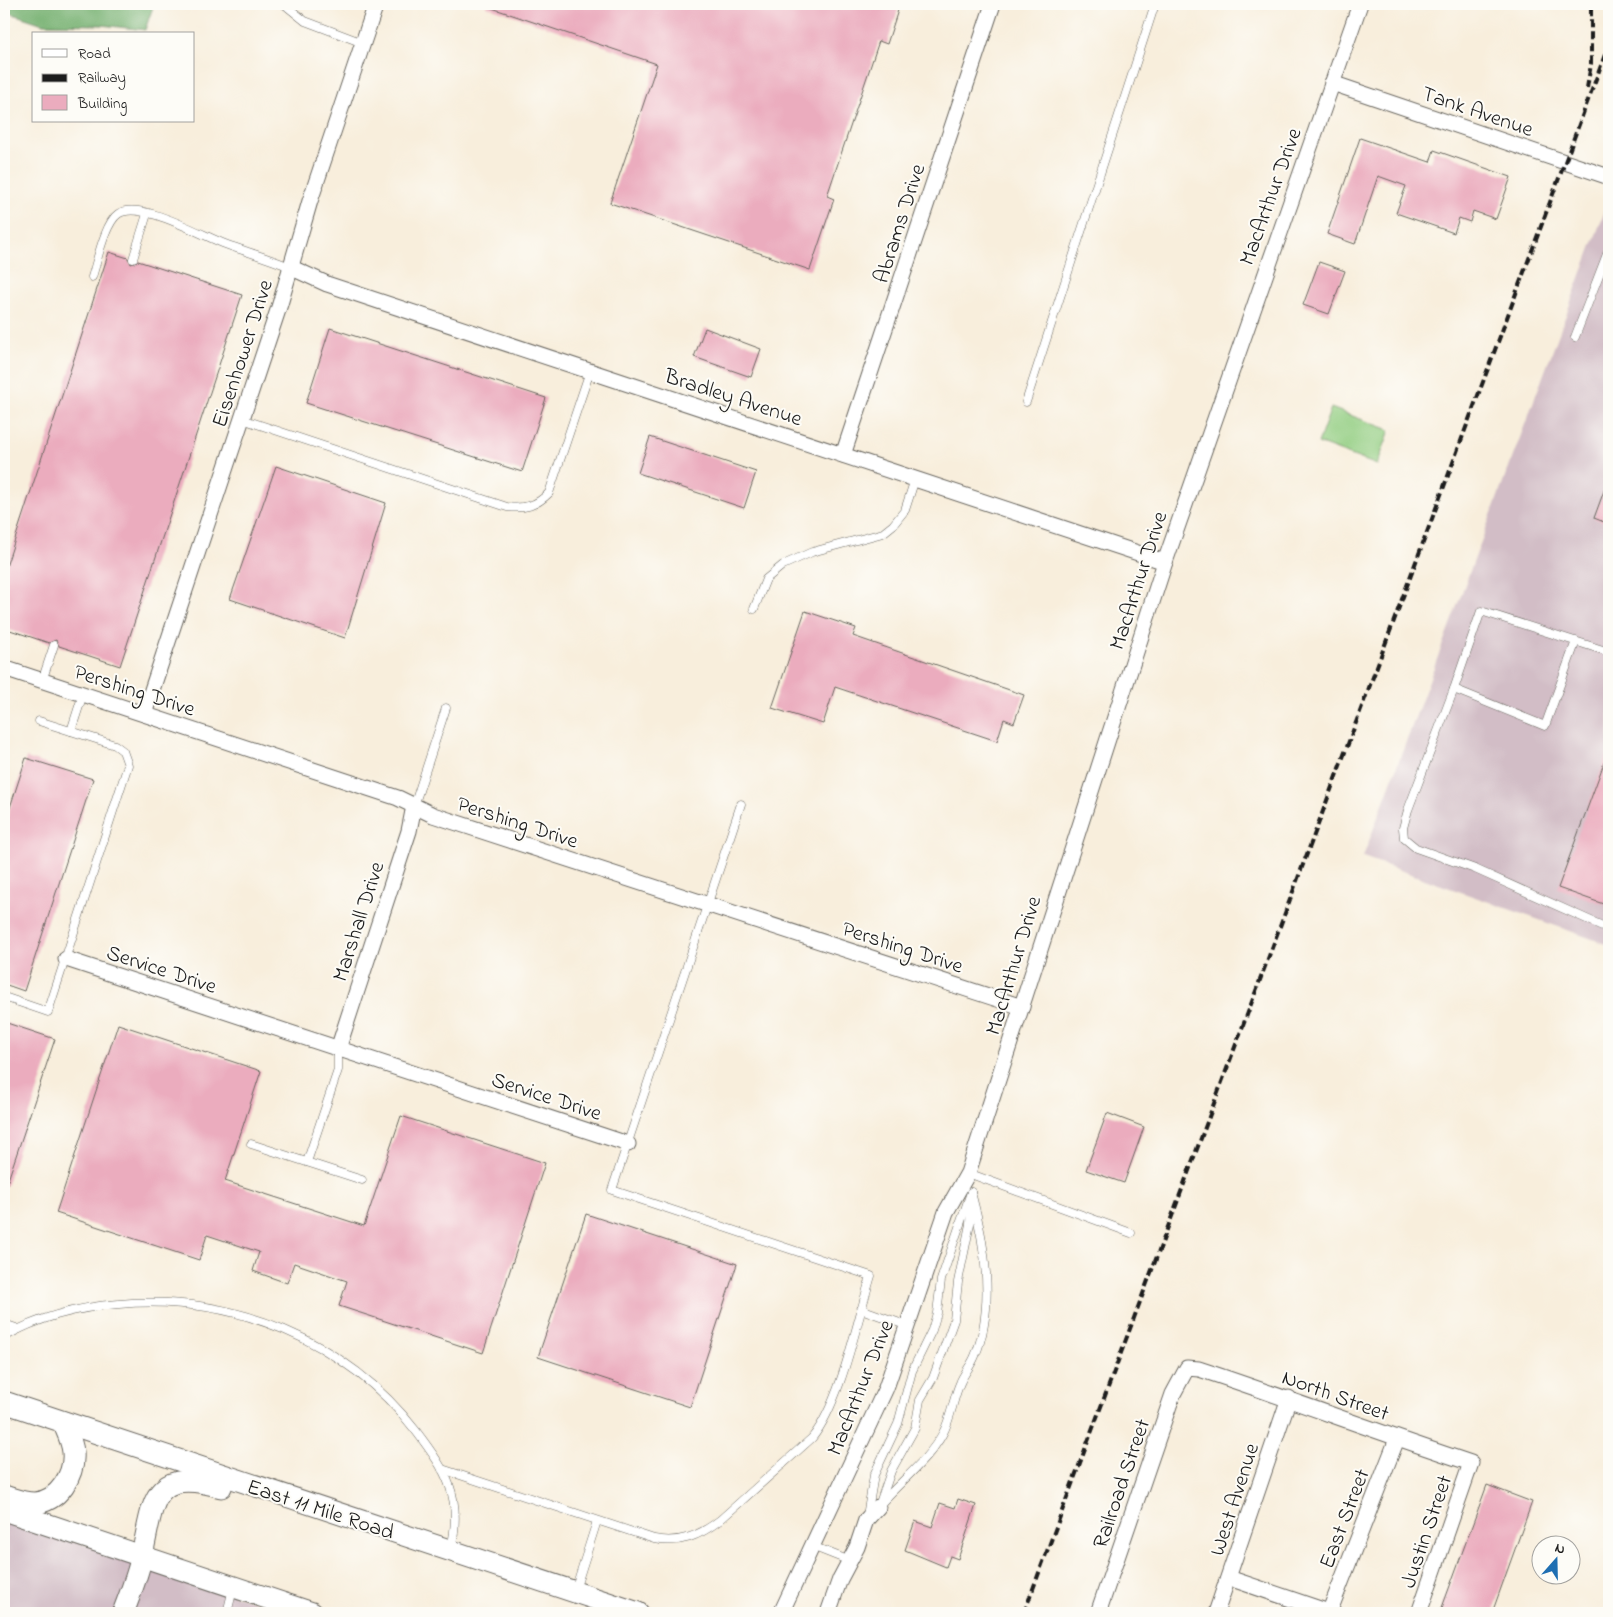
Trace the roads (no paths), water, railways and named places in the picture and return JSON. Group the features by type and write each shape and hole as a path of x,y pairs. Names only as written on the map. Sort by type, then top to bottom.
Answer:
{"main road":[{"name":"East 11 Mile Road","path":"4,1402 638,1613"},
{"path":"4,1496 35,1503 50,1499 62,1488 70,1474 73,1459 70,1442 62,1422"},
{"path":"123,1613 142,1557 150,1510 155,1499 168,1486 183,1481 199,1482 221,1488 393,1545 451,1551"},
{"path":"4,1510 312,1613"}],"street":[{"name":"Eisenhower Drive","path":"144,714 242,419 310,200 376,4"},
{"name":"Abrams Drive","path":"843,455 993,4"},
{"name":"MacArthur Drive","path":"781,1613 886,1388 946,1212 968,1173 1165,562 1360,4"},
{"name":"Tank Avenue","path":"1332,83 1609,177"},
{"name":"Bradley Avenue","path":"290,267 327,284 1165,562"},
{"name":"Pershing Drive","path":"4,668 398,798 440,818 1022,1007"},
{"name":"Marshall Drive","path":"338,1049 409,831 414,806"},
{"name":"Service Drive","path":"66,959 628,1144"},
{"name":"MacArthur Drive","path":"968,1173 971,1192"},
{"name":"North Street","path":"1187,1368 1199,1369 1289,1398 1397,1439 1471,1463"},
{"name":"Railroad Street","path":"1098,1613 1173,1394 1187,1368"},
{"name":"West Avenue","path":"1216,1613 1289,1398"},
{"name":"East Street","path":"1329,1612 1397,1439"},
{"name":"Justin Street","path":"1419,1613 1471,1463"},
{"path":"828,1613 840,1579 850,1561 866,1520 878,1507"},
{"path":"1229,1578 1329,1612"}],"lane":[{"path":"284,4 296,16 305,21 363,43"},
{"path":"1026,402 1155,4"},
{"path":"92,277 113,218 127,210 147,214 290,267"},
{"path":"133,260 147,214"},
{"path":"1575,337 1609,249"},
{"path":"242,419 507,507 522,508 535,504 549,493 590,371"},
{"path":"754,609 766,578 790,561 812,552 883,533 893,526 905,510 915,479"},
{"path":"1609,652 1481,611 1403,828 1404,838 1416,848 1475,869 1609,929"},
{"path":"1454,689 1545,726 1576,641"},
{"path":"42,681 54,645"},
{"path":"71,731 83,694"},
{"path":"414,806 446,708"},
{"path":"4,997 48,1012 128,765 126,756 120,748 38,721"},
{"path":"442,1469 597,1521 667,1542 694,1537 720,1520 812,1438 823,1425 871,1276 612,1190 740,804"},
{"path":"307,1162 338,1070 338,1049"},
{"path":"251,1144 362,1180"},
{"path":"968,1173 1131,1233"},
{"path":"878,1507 924,1457 943,1433 960,1381 975,1358 980,1342 986,1310 984,1266 980,1225 971,1192"},
{"path":"878,1507 891,1471 915,1428 920,1400 933,1378 954,1320 958,1282 970,1224 971,1192"},
{"path":"866,1520 874,1475 898,1424 912,1371 932,1330 937,1313 940,1280 971,1192"},
{"path":"4,1337 19,1329 67,1312 98,1305 141,1302 179,1302 216,1307 256,1318 300,1336 360,1375 409,1422 442,1469 455,1504 457,1524 451,1551"},
{"path":"861,1310 908,1326"},
{"path":"4,1324 19,1329"},
{"path":"574,1592 597,1521"},
{"path":"812,1546 850,1561"},
{"path":"227,1613 233,1587"}],"railway":[{"path":"1587,88 1591,64 1591,4"},
{"path":"1024,1613 1609,44"}]}
